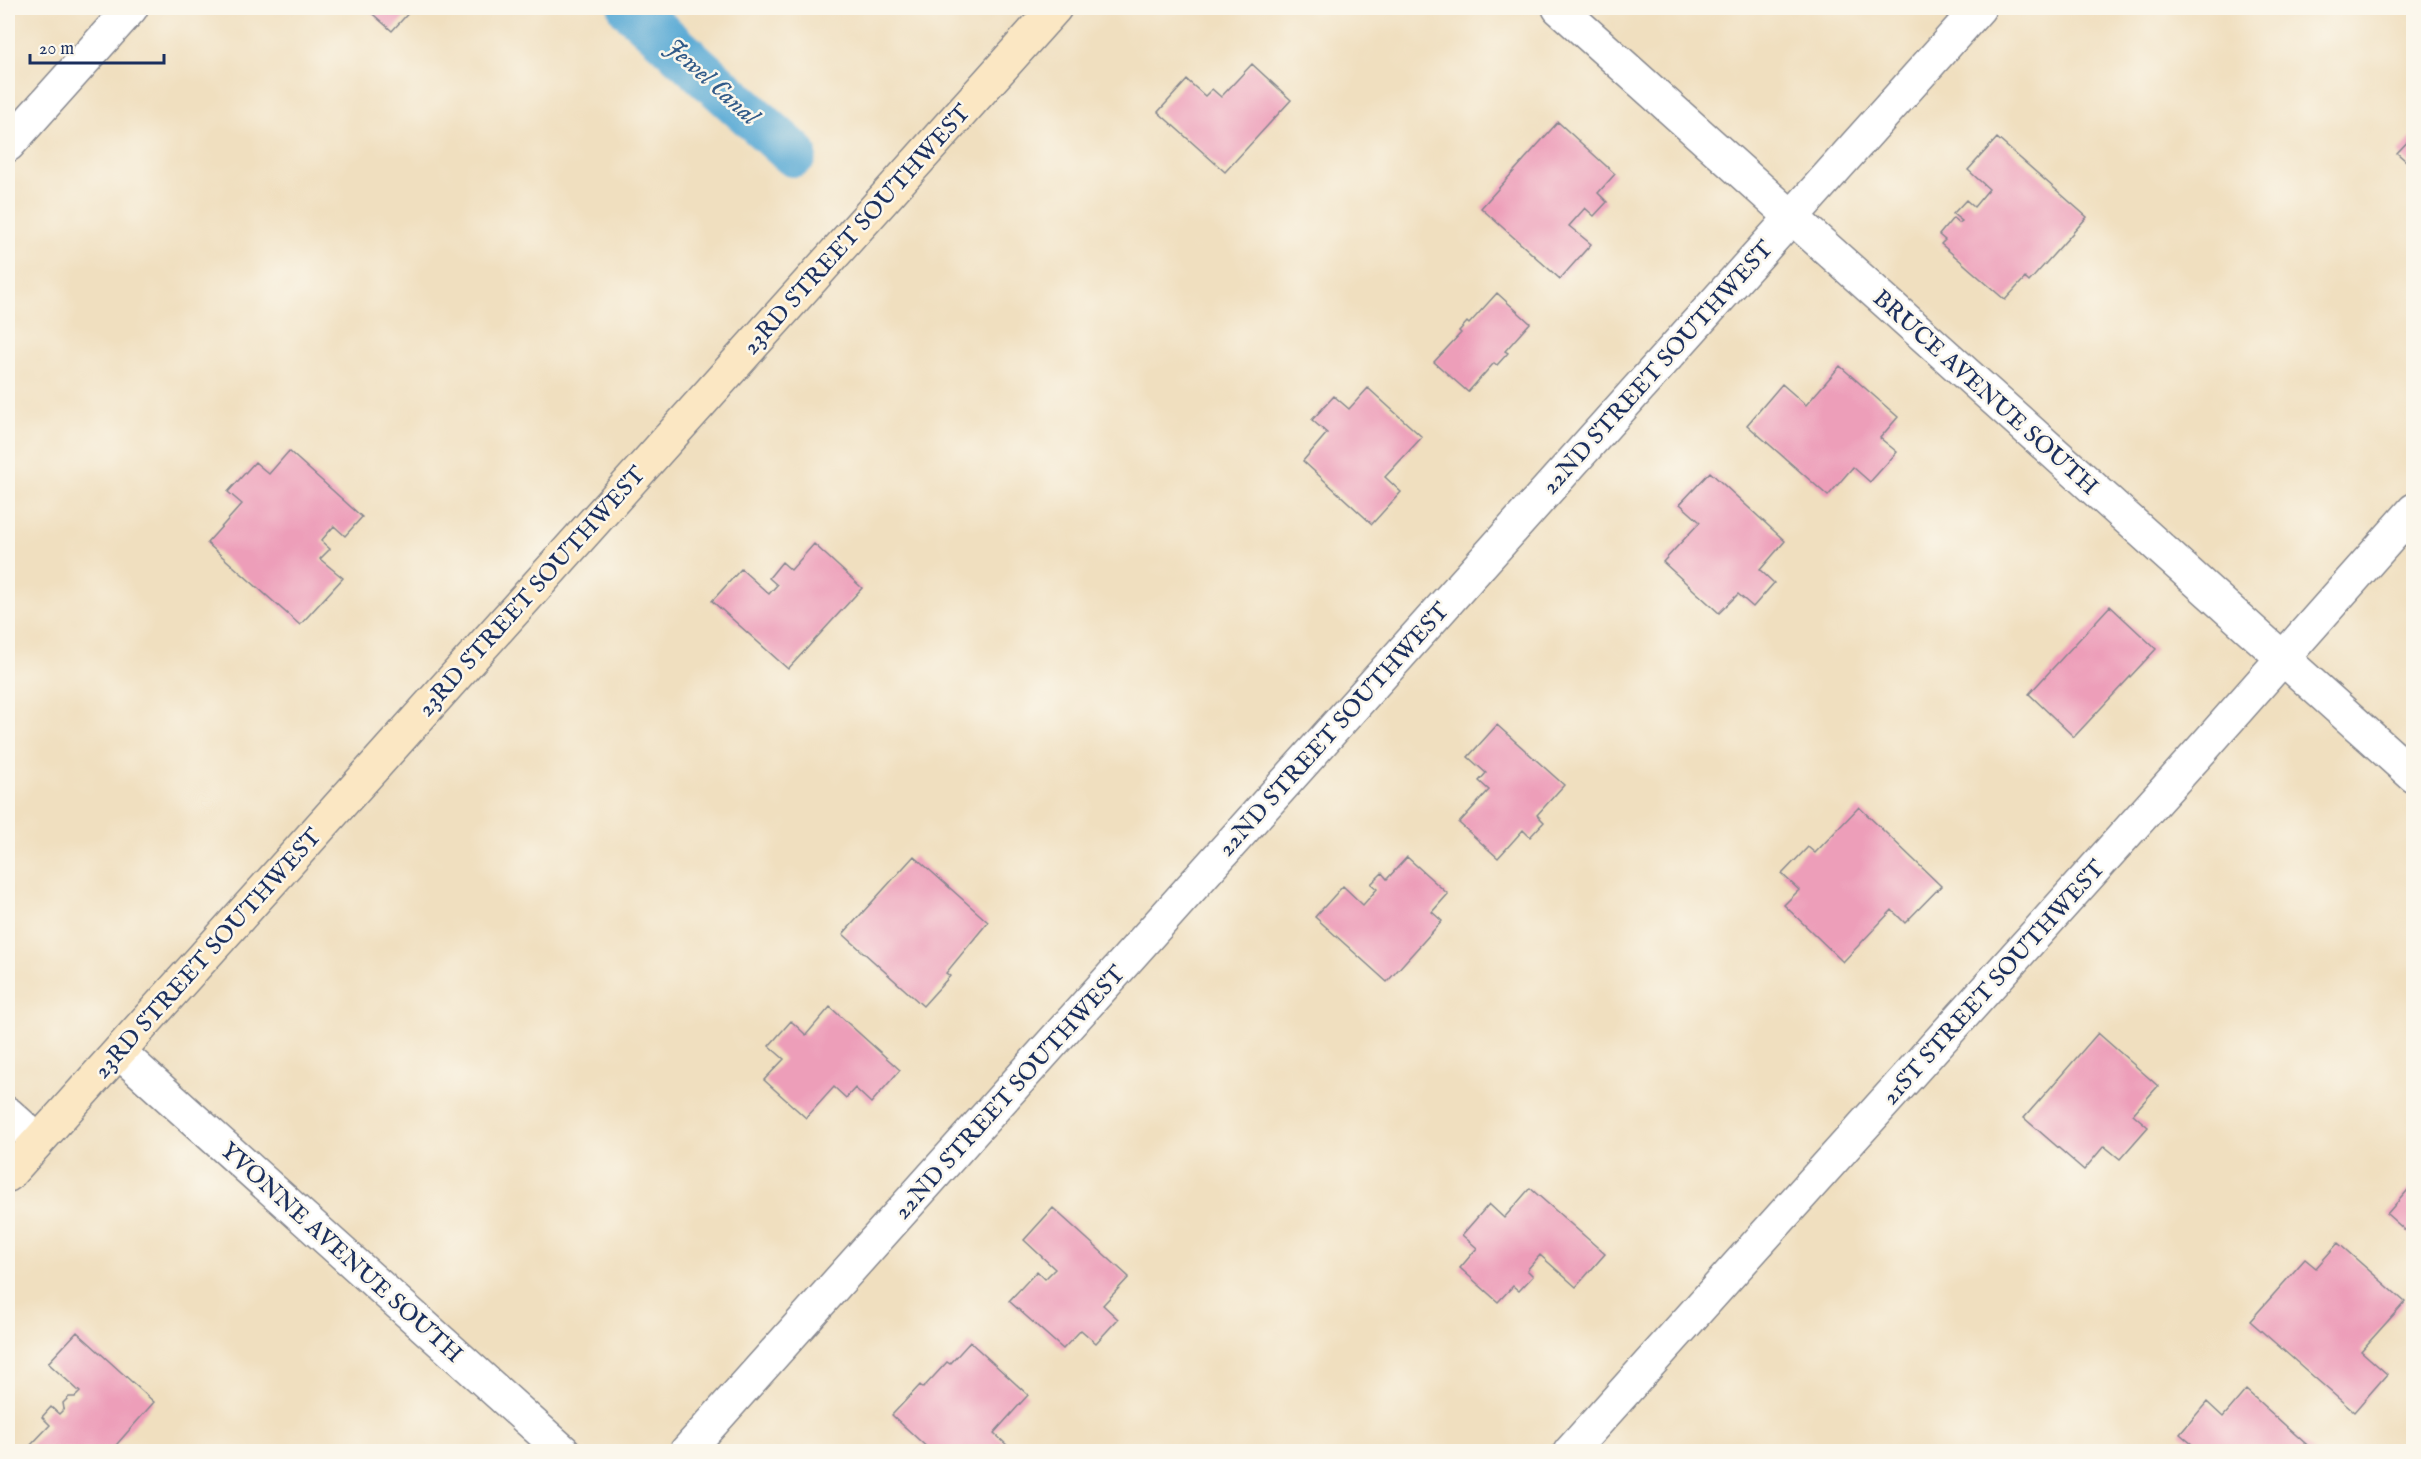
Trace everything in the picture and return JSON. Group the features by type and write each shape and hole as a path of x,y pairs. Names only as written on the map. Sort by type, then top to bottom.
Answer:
{"street":[{"path":"8,145 131,8"},
{"name":"23RD STREET SOUTHWEST","path":"8,1175 1054,8"},
{"name":"BRUCE AVENUE SOUTH","path":"1559,8 2414,776"},
{"name":"22ND STREET SOUTHWEST","path":"687,1452 1979,8"},
{"name":"21ST STREET SOUTHWEST","path":"1570,1452 2205,746 2414,510"},
{"name":"YVONNE AVENUE SOUTH","path":"119,1052 564,1452"},
{"path":"8,1114 38,1141"}],"building":[{"path":"366,8 413,8 392,31"},
{"path":"1252,64 1291,100 1225,172 1158,112 1187,80 1205,96 1212,89 1221,97"},
{"path":"1558,122 1615,174 1598,193 1607,202 1594,216 1585,208 1569,226 1591,244 1560,279 1481,208"},
{"path":"2414,135 2414,168 2397,153"},
{"path":"1997,138 2087,217 2029,282 2025,278 2005,300 1941,244 1945,240 1939,235 1953,218 1959,223 1962,221 1953,214 1966,200 1974,207 1989,189 1968,170"},
{"path":"1497,293 1530,323 1505,351 1508,353 1497,365 1494,363 1468,392 1434,362 1461,333 1459,331 1467,322 1469,324"},
{"path":"1840,366 1898,417 1880,438 1897,452 1870,482 1853,467 1828,496 1747,425 1782,384 1806,405"},
{"path":"1368,388 1422,437 1385,477 1401,492 1372,524 1303,461 1327,433 1312,420 1334,396 1349,409"},
{"path":"289,451 362,517 345,536 334,526 321,541 330,549 320,559 343,578 300,625 207,543 242,504 228,492 255,462 269,474"},
{"path":"1710,472 1785,541 1760,570 1774,583 1753,607 1738,594 1719,613 1663,562 1700,522 1680,504"},
{"path":"814,544 862,588 788,669 712,601 741,569 769,594 777,585 769,578 782,562 791,570"},
{"path":"2110,606 2156,649 2074,737 2029,694"},
{"path":"1497,725 1564,785 1537,815 1544,822 1530,837 1523,830 1498,858 1459,823 1489,790 1479,781 1486,773 1468,757"},
{"path":"1859,807 1941,886 1905,923 1892,910 1843,962 1784,905 1799,890 1782,874 1808,847 1815,853"},
{"path":"914,856 988,922 946,973 950,976 923,1006 843,934"},
{"path":"1407,857 1448,894 1432,912 1442,921 1387,982 1315,917 1343,886 1363,905 1377,889 1371,884 1382,873 1387,879"},
{"path":"830,1007 900,1070 871,1103 855,1088 846,1098 834,1087 806,1118 764,1080 784,1059 769,1046 791,1021 806,1035"},
{"path":"2098,1033 2158,1086 2133,1114 2148,1127 2120,1159 2104,1146 2084,1170 2024,1118"},
{"path":"2414,1183 2414,1238 2387,1214"},
{"path":"1530,1188 1605,1254 1576,1287 1540,1255 1527,1270 1533,1276 1519,1291 1513,1286 1498,1302 1460,1268 1477,1248 1462,1235 1489,1204 1504,1218"},
{"path":"1053,1208 1129,1277 1103,1305 1118,1319 1096,1343 1081,1330 1063,1349 1009,1301 1037,1271 1045,1279 1055,1269 1024,1240"},
{"path":"2338,1243 2405,1302 2361,1351 2387,1374 2354,1412 2250,1321 2305,1259 2316,1268"},
{"path":"77,1332 154,1402 110,1452 36,1452 30,1446 50,1425 42,1417 51,1407 59,1414 64,1409 63,1403 80,1392 48,1363"},
{"path":"970,1342 1028,1395 994,1433 1009,1447 1004,1452 932,1452 892,1415 920,1385 923,1388"},
{"path":"2246,1390 2315,1452 2190,1452 2194,1446 2180,1434 2207,1402 2223,1417"}],"waterway":[{"name":"Jewel Canal","path":"631,8 794,154"}]}
